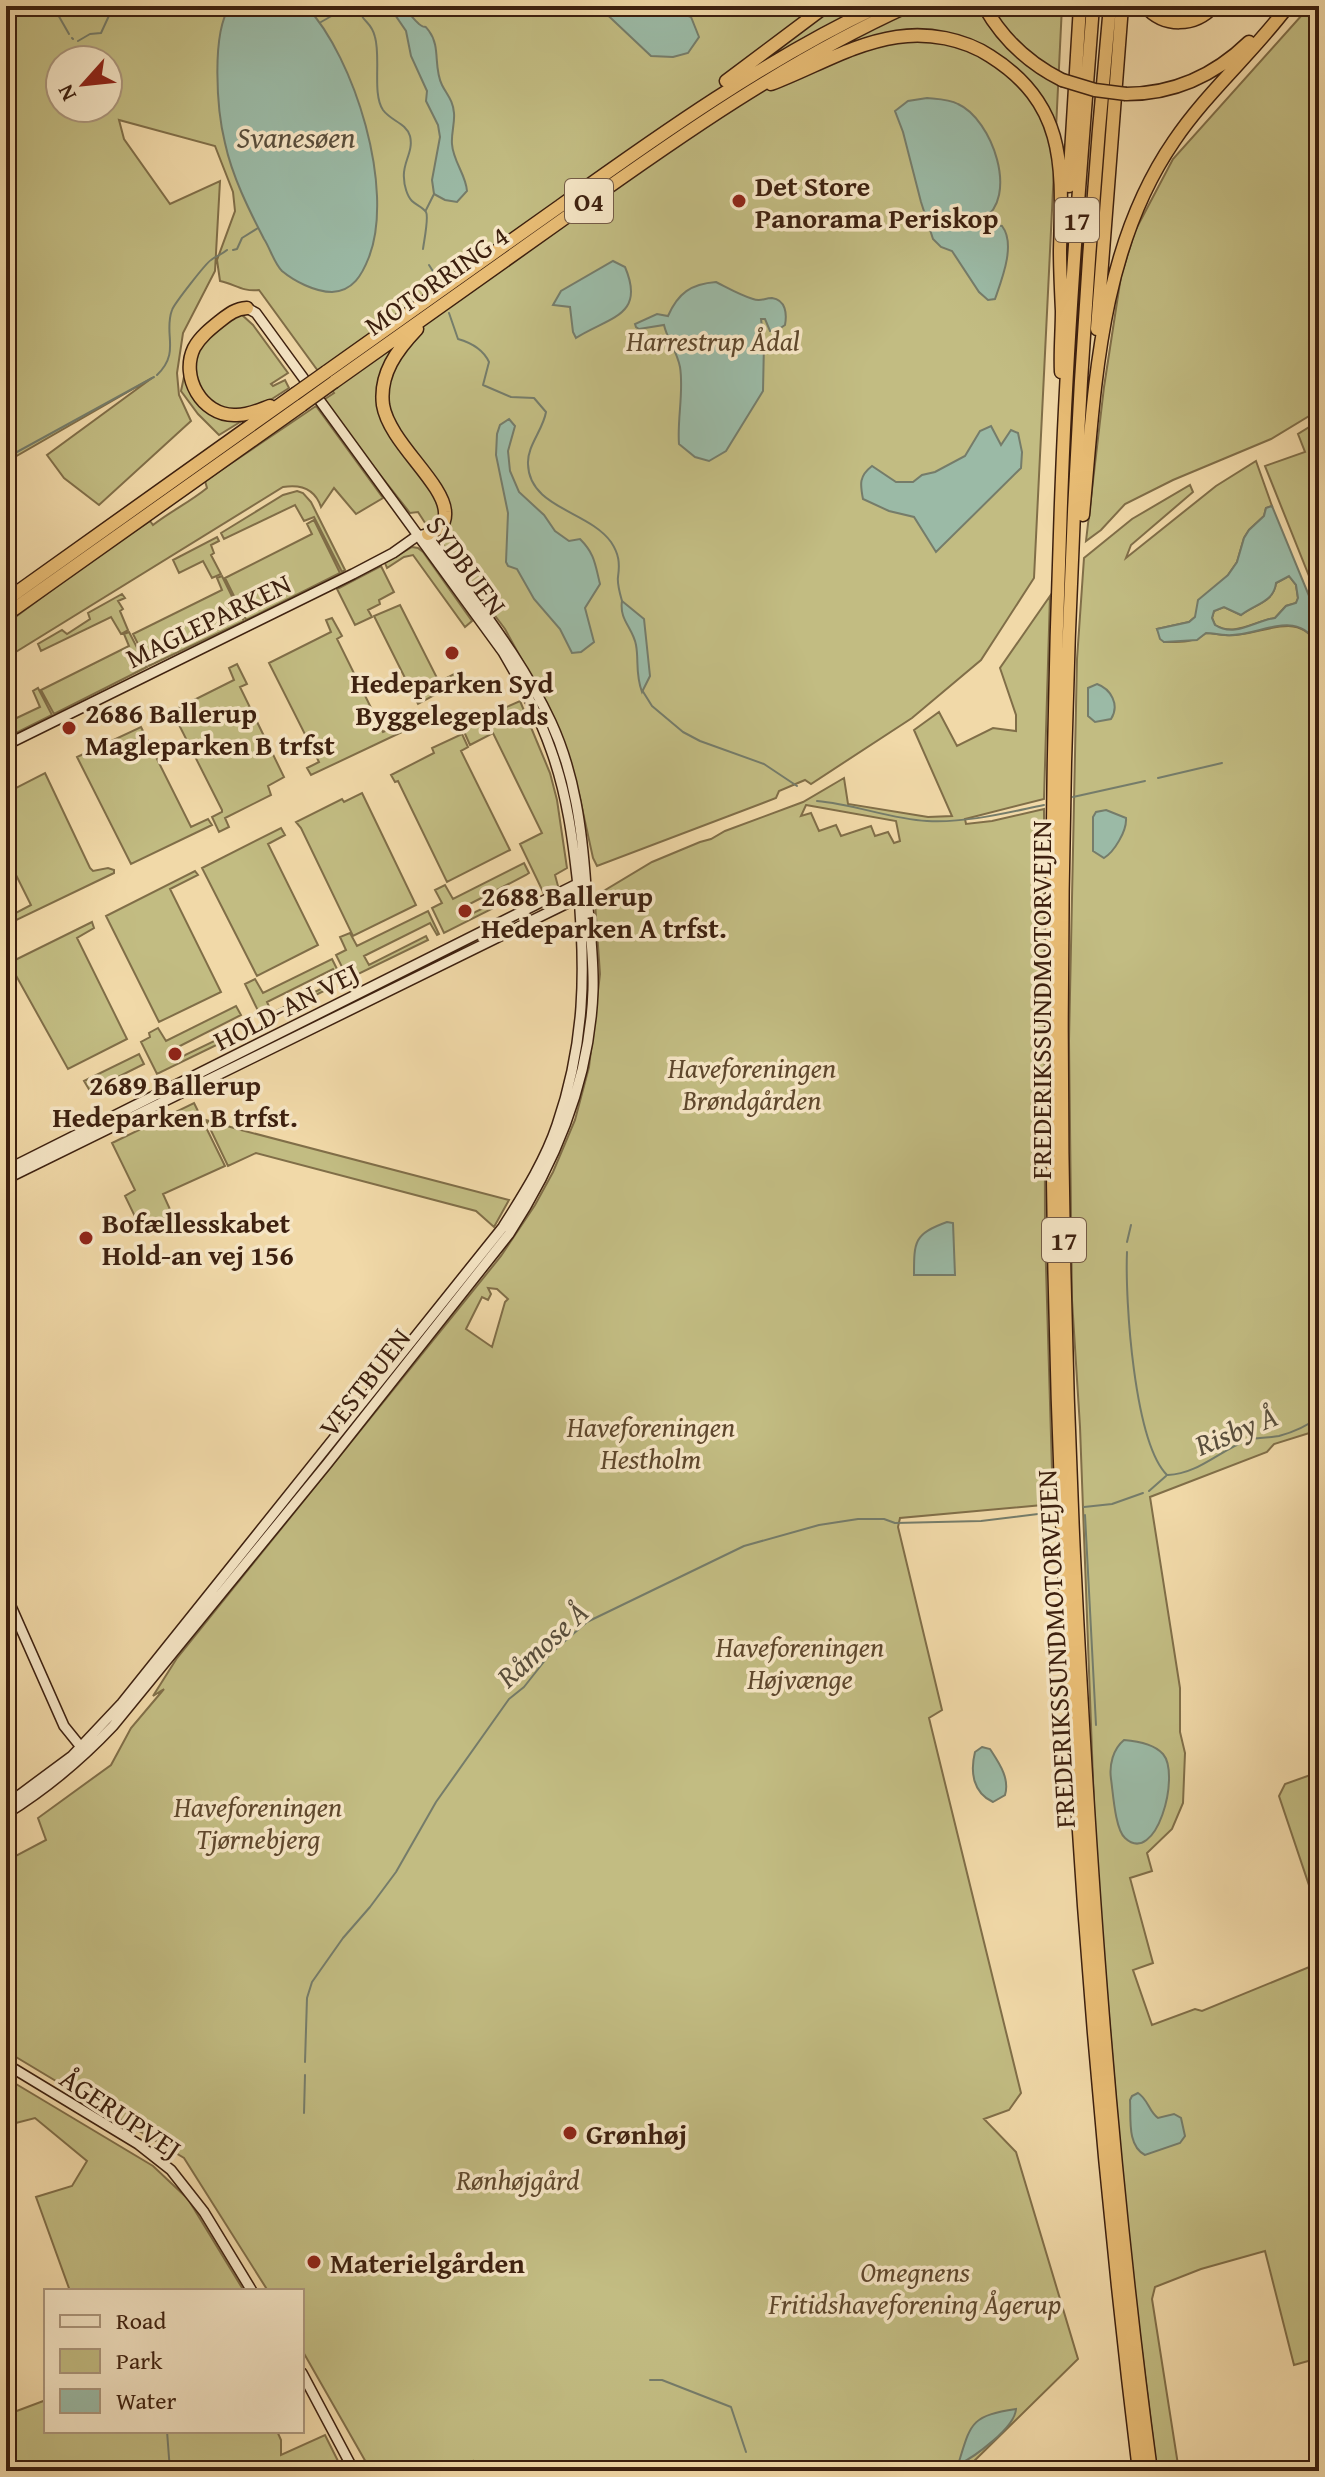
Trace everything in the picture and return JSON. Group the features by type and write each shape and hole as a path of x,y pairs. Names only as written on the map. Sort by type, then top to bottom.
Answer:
{"highway":[{"path":"625,159 669,122 826,6"},
{"name":"MOTORRING 4","path":"6,615 625,159 736,84 839,25 879,6"},
{"name":"MOTORRING 4","path":"330,377 436,309 743,95 845,36 908,6"},
{"path":"984,6 1005,38 1040,68 1062,80 1095,90 1126,94 1160,91 1205,75 1243,49 1287,6"},
{"path":"1065,435 1060,353 1080,6"},
{"name":"FREDERIKSSUNDMOTORVEJEN","path":"1093,6 1065,435 1055,685 1051,915 1052,1184 1057,1401 1086,1948 1139,2471"},
{"name":"FREDERIKSSUNDMOTORVEJEN","path":"1110,6 1093,207 1071,601 1063,850 1064,1246 1081,1707 1094,1901 1114,2147 1136,2365 1151,2471"},
{"path":"1071,601 1079,565 1095,392 1108,166 1122,6"},
{"path":"1145,6 1158,18 1181,23 1202,16 1214,6"},
{"path":"1095,392 1115,271 1124,237 1148,185 1175,139 1201,104 1287,6"},
{"path":"743,95 853,48 900,36 933,37 964,43 1004,64 1022,80 1047,115 1059,151 1062,175 1062,312"},
{"name":"O4","path":"247,308 235,310 211,328 194,349 189,370 196,393 212,409 233,416 299,400"},
{"name":"O4","path":"423,535 437,530 443,523 444,505 393,431 383,407 384,383 391,361 436,309"},
{"name":"MOTORRING 4","path":"6,600 299,400"}],"street":[{"name":"SYDBUEN","path":"247,308 256,313 508,646 551,723 566,760 580,821 582,882"},
{"name":"MAGLEPARKEN","path":"6,745 353,574 423,535"},
{"name":"VESTBUEN","path":"6,1814 43,1790 84,1751 503,1227 528,1186 557,1127 575,1059 584,990 582,882"},
{"name":"HOLD-AN VEJ","path":"6,1170 582,882"},
{"name":"HOLD-AN VEJ","path":"6,1179 583,896"},
{"path":"6,1595 64,1726 84,1751"},
{"name":"VESTBUEN","path":"6,1805 84,1751"},
{"name":"ÅGERUPVEJ","path":"6,2064 138,2144 171,2170 204,2212 251,2289"},
{"path":"304,2377 354,2471"}],"green space":[{"name":"Harrestrup Ådal","path":"6,6 1062,6 1034,578 981,660 912,718 811,784 805,780 779,791 776,798 597,866 579,794 554,718 505,629 445,549 441,532 429,529 418,512 410,513 322,401 334,393 259,290 243,289 220,281 217,260 235,211 233,192 215,146 124,121 124,44 44,44 44,124 120,124 124,139 170,204 220,181 215,271 183,333 177,373 179,395 191,421 99,505 64,478 47,455 152,378 6,462"},
{"path":"1310,6 1319,6 1319,410 1271,439 1173,480 1125,504 1086,541 1121,276 1135,231 1173,159"},
{"path":"241,314 253,325 288,373 271,384 273,386 285,380 289,388 264,404 232,413 210,405 193,374 196,349 218,325"},
{"path":"185,372 195,398 245,419 219,435 181,391"},
{"path":"316,406 383,498 356,514 334,488 321,507 315,496 306,489 283,487 6,658 6,624 150,521 153,525 194,498 207,488 205,481"},
{"path":"1319,421 1319,601 1265,466 1305,452 1298,434"},
{"path":"1256,461 1272,506 1266,508 1264,516 1249,530 1237,562 1195,617 1189,622 1157,629 1164,642 1175,642 1191,640 1206,633 1238,635 1289,626 1301,628 1311,635 1319,648 1319,1430 1274,1444 1267,1452 1150,1497 1180,1688 1180,1732 1185,1753 1183,1803 1172,1829 1147,1853 1152,1871 1130,1878 1153,1963 1133,1970 1152,2025 1195,2009 1202,2011 1319,1963 1319,2358 1294,2365 1265,2251 1201,2269 1155,2287 1152,2299 1179,2471 1157,2471 1127,2232 1096,1861 1080,1427 1072,1300 1069,1041 1077,659 1084,558 1132,519 1190,485 1193,492 1131,545 1126,558 1216,486"},
{"path":"297,491 311,502 345,570 342,572 314,517 304,521 295,505 224,539 221,533 283,495"},
{"path":"314,520 340,573 246,620 225,578 312,534 307,524"},
{"path":"217,537 219,541 211,545 214,553 211,555 221,574 212,578 203,561 179,573 173,560"},
{"path":"412,547 423,552 472,621 465,627 413,555 387,568 385,563"},
{"path":"381,566 394,592 368,610 372,617 355,625 337,589"},
{"path":"222,576 244,621 149,666 133,634 222,590 217,578"},
{"path":"1289,576 1296,585 1298,598 1296,603 1286,606 1275,618 1237,629 1215,625 1212,618 1214,611 1224,607 1241,615 1268,599 1276,583"},
{"path":"122,594 125,598 118,601 128,630 121,634 111,617 41,651 38,644 62,630 67,634 90,619 88,613"},
{"path":"1050,596 1044,799 965,819 966,824 992,821 1044,809 1045,1234 1053,1504 900,1518 898,1527 942,1710 929,1718 1021,2093 1009,2110 984,2119 1016,2152 1078,2359 964,2471 478,2471 473,2461 458,2471 371,2471 304,2354 304,2289 267,2289 184,2158 6,2051 6,1861 46,1840 38,1818 111,1765 131,1728 164,1689 153,1696 177,1658 501,1256 535,1205 575,1120 589,1067 600,974 595,903 602,892 652,862 803,802 844,778 848,804 928,817 952,816 914,730 939,712 957,746 993,728 1016,731 1016,715 1000,668","holes":["806,805 896,821 900,841 894,843 888,832 875,836 871,826 841,836 836,825 819,831 811,813 801,816","488,1288 497,1289 508,1299 492,1347 466,1329 482,1297 488,1300 491,1294"]},
{"path":"400,605 439,682 460,671 466,678 418,704 374,616"},
{"path":"332,618 342,636 337,639 383,732 400,725 404,731 311,775 307,768 319,762 269,663 331,632 326,620"},
{"path":"129,632 147,667 54,714 41,690 129,646 124,634"},
{"path":"237,664 247,684 240,687 284,777 268,786 271,795 225,818 229,827 219,832 212,817 222,810 172,711 234,680 229,668"},
{"path":"38,688 52,715 6,738 6,723 40,707 33,691"},
{"path":"520,701 550,773 567,868 555,875 558,886 545,896 520,844 542,833 493,733 470,745 462,727"},
{"path":"141,727 191,827 208,819 212,825 131,864 77,757"},
{"path":"462,734 468,747 461,751 510,850 447,882 398,781 395,782 391,775 434,753 432,748"},
{"path":"45,773 90,868 93,871 108,868 114,873 6,925 6,918 31,905 6,855 6,793"},
{"path":"362,793 416,905 353,936 296,822 342,799 344,802"},
{"path":"281,828 285,835 268,844 318,945 257,976 202,868"},
{"path":"524,863 529,873 460,909 465,917 523,889 525,892 444,933 432,908 442,903 435,890 445,885 453,899"},
{"path":"195,871 198,875 170,889 221,992 159,1022 106,916"},
{"path":"428,911 439,934 430,923 364,956 369,965 426,936 428,940 348,979 336,955 346,950 340,937 350,933 357,946"},
{"path":"92,922 94,928 77,938 127,1039 68,1069 9,963"},
{"path":"332,959 342,979 339,980 333,969 267,1002 272,1013 331,984 332,987 263,1021 245,984 255,979 263,993"},
{"path":"236,1006 241,1015 172,1050 177,1059 235,1031 237,1035 157,1074 141,1042 150,1037 149,1033 158,1028 166,1041"},
{"path":"139,1054 144,1064 90,1091 84,1081"},
{"path":"194,1103 225,1166 163,1194 173,1216 142,1231 125,1196 135,1190 112,1143"},
{"path":"206,1120 509,1200 494,1227 476,1211 256,1153 228,1166"},
{"path":"1319,1772 1319,1901 1315,1903 1279,1796 1285,1784"},
{"path":"6,2078 153,2166 188,2199 243,2289 69,2289 36,2197 72,2186 87,2161 35,2118 12,2124 6,2104"},
{"path":"44,2401 44,2433 278,2433 281,2455 325,2435 343,2471 6,2471 6,2415"}],"water":[{"name":"Svanesøen","path":"230,6 306,6 324,29 354,90 373,161 377,196 376,229 363,270 346,289 332,292 319,290 282,271 236,180 225,143 217,73 220,35"},
{"path":"389,6 407,11 433,37 439,78 453,108 453,150 467,191 457,202 434,194 432,180 440,137 438,125 426,101 427,91 411,56 406,31"},
{"path":"598,6 648,6 679,12 691,17 699,37 688,53 673,57 651,56"},
{"path":"927,98 951,101 970,112 991,141 1000,178 999,195 993,209 982,220 985,224 1002,226 1008,242 1006,262 995,299 988,300 979,292 952,251 941,247 933,239 895,111 908,101"},
{"path":"613,261 625,267 631,296 627,305 612,319 576,338 570,307 553,305 561,291"},
{"path":"716,282 756,300 777,299 783,305 786,316 785,325 776,331 770,331 765,319 761,319 763,391 726,451 709,461 695,457 679,444 680,367 664,325 639,329 635,324 657,314 668,316 686,291"},
{"path":"509,419 515,426 508,451 510,471 519,492 544,515 555,531 569,541 580,539 592,555 600,584 585,608 594,642 581,652 572,653 560,629 534,599 517,569 506,562 508,513 496,455 500,425"},
{"path":"991,426 1001,445 1011,430 1018,433 1021,468 936,552 914,517 889,511 863,499 862,481 872,466 896,482 913,482 965,456 980,431"},
{"path":"1272,506 1319,620 1319,648 1311,635 1289,625 1238,635 1206,633 1197,640 1164,642 1160,639 1157,629 1189,622 1195,617 1198,600 1228,575 1237,562 1244,538 1264,516 1266,508","holes":["1289,576 1296,585 1296,603 1286,606 1275,618 1230,630 1215,625 1212,618 1214,611 1224,607 1241,615 1268,599 1276,583"]},
{"path":"622,601 644,619 650,676 642,692 636,645 622,614"},
{"path":"1097,684 1110,694 1115,708 1111,719 1095,722 1088,716 1088,688"},
{"path":"1106,810 1126,818 1119,841 1104,858 1093,851 1093,817 1096,812"},
{"path":"947,1222 953,1223 955,1275 914,1275 918,1240"},
{"path":"1124,1740 1155,1748 1163,1754 1168,1765 1167,1797 1162,1815 1147,1840 1136,1844 1125,1838 1119,1827 1111,1779 1113,1758"},
{"path":"982,1747 990,1749 1006,1783 1005,1795 993,1802 981,1793 973,1774 975,1752"},
{"path":"1138,2093 1158,2118 1174,2114 1181,2118 1185,2136 1180,2143 1145,2155 1139,2151 1131,2131 1130,2115 1130,2100"},
{"path":"1016,2409 1009,2425 1001,2433 958,2465 975,2424 989,2415"}],"waterway":[{"path":"53,6 69,34"},
{"path":"340,12 350,6"},
{"path":"358,6 375,37 380,103 386,114 405,128 410,136 404,181 410,199 427,215 423,249"},
{"path":"78,41 90,34 101,33 113,7"},
{"path":"321,22 335,14"},
{"path":"426,210 434,194"},
{"path":"233,250 237,249 242,238 258,228"},
{"path":"157,375 170,351 170,319 174,306 208,263 227,250"},
{"path":"429,265 436,276"},
{"path":"449,313 458,339 476,347 489,362 483,385 511,397 534,398 546,412 528,457 531,479 549,500 589,523 611,542 618,559 622,601"},
{"path":"6,458 154,377"},
{"path":"642,690 652,706 683,732 764,764 797,786"},
{"path":"1158,778 1222,763"},
{"path":"1073,797 1145,781"},
{"path":"817,801 927,821 971,819 1044,805"},
{"path":"1127,1242 1131,1225"},
{"path":"1127,1252 1130,1335 1139,1403 1156,1458 1167,1475"},
{"name":"Risby Å","path":"1168,1475 1189,1471 1248,1440 1290,1433 1319,1417"},
{"name":"Råmose Å","path":"1149,1491 1166,1476"},
{"name":"Råmose Å","path":"1084,1507 1112,1504 1143,1493"},
{"name":"Råmose Å","path":"305,2062 307,1998 312,1982 396,1872 436,1802 509,1699 524,1687 550,1654 587,1622 744,1546 819,1525 858,1519 884,1519 895,1523 981,1521 1054,1512"},
{"path":"1085,1515 1096,1725"},
{"name":"Råmose Å","path":"304,2113 305,2075"},
{"path":"650,2380 662,2380 731,2407 746,2452"},
{"name":"Råmose Å","path":"167,2433 170,2471"}],"place":[{"name":"Det Store Panorama Periskop","path":"739,201"},
{"name":"Hedeparken Syd Byggelegeplads","path":"452,653"},
{"name":"2686 Ballerup Magleparken B trfst","path":"69,728"},
{"name":"2688 Ballerup Hedeparken A trfst.","path":"465,911"},
{"name":"2689 Ballerup Hedeparken B trfst.","path":"175,1054"},
{"name":"Bofællesskabet Hold-an vej 156","path":"86,1238"},
{"name":"Grønhøj","path":"570,2133"},
{"name":"Materielgården","path":"314,2262"}],"park label":[{"name":"Haveforeningen Brøndgården","path":"752,1083"},
{"name":"Haveforeningen Hestholm","path":"651,1442"},
{"name":"Haveforeningen Højvænge","path":"800,1662"},
{"name":"Haveforeningen Tjørnebjerg","path":"258,1822"},
{"name":"Rønhøjgård","path":"518,2179"},
{"name":"Omegnens Fritidshaveforening Ågerup","path":"915,2287"}]}
